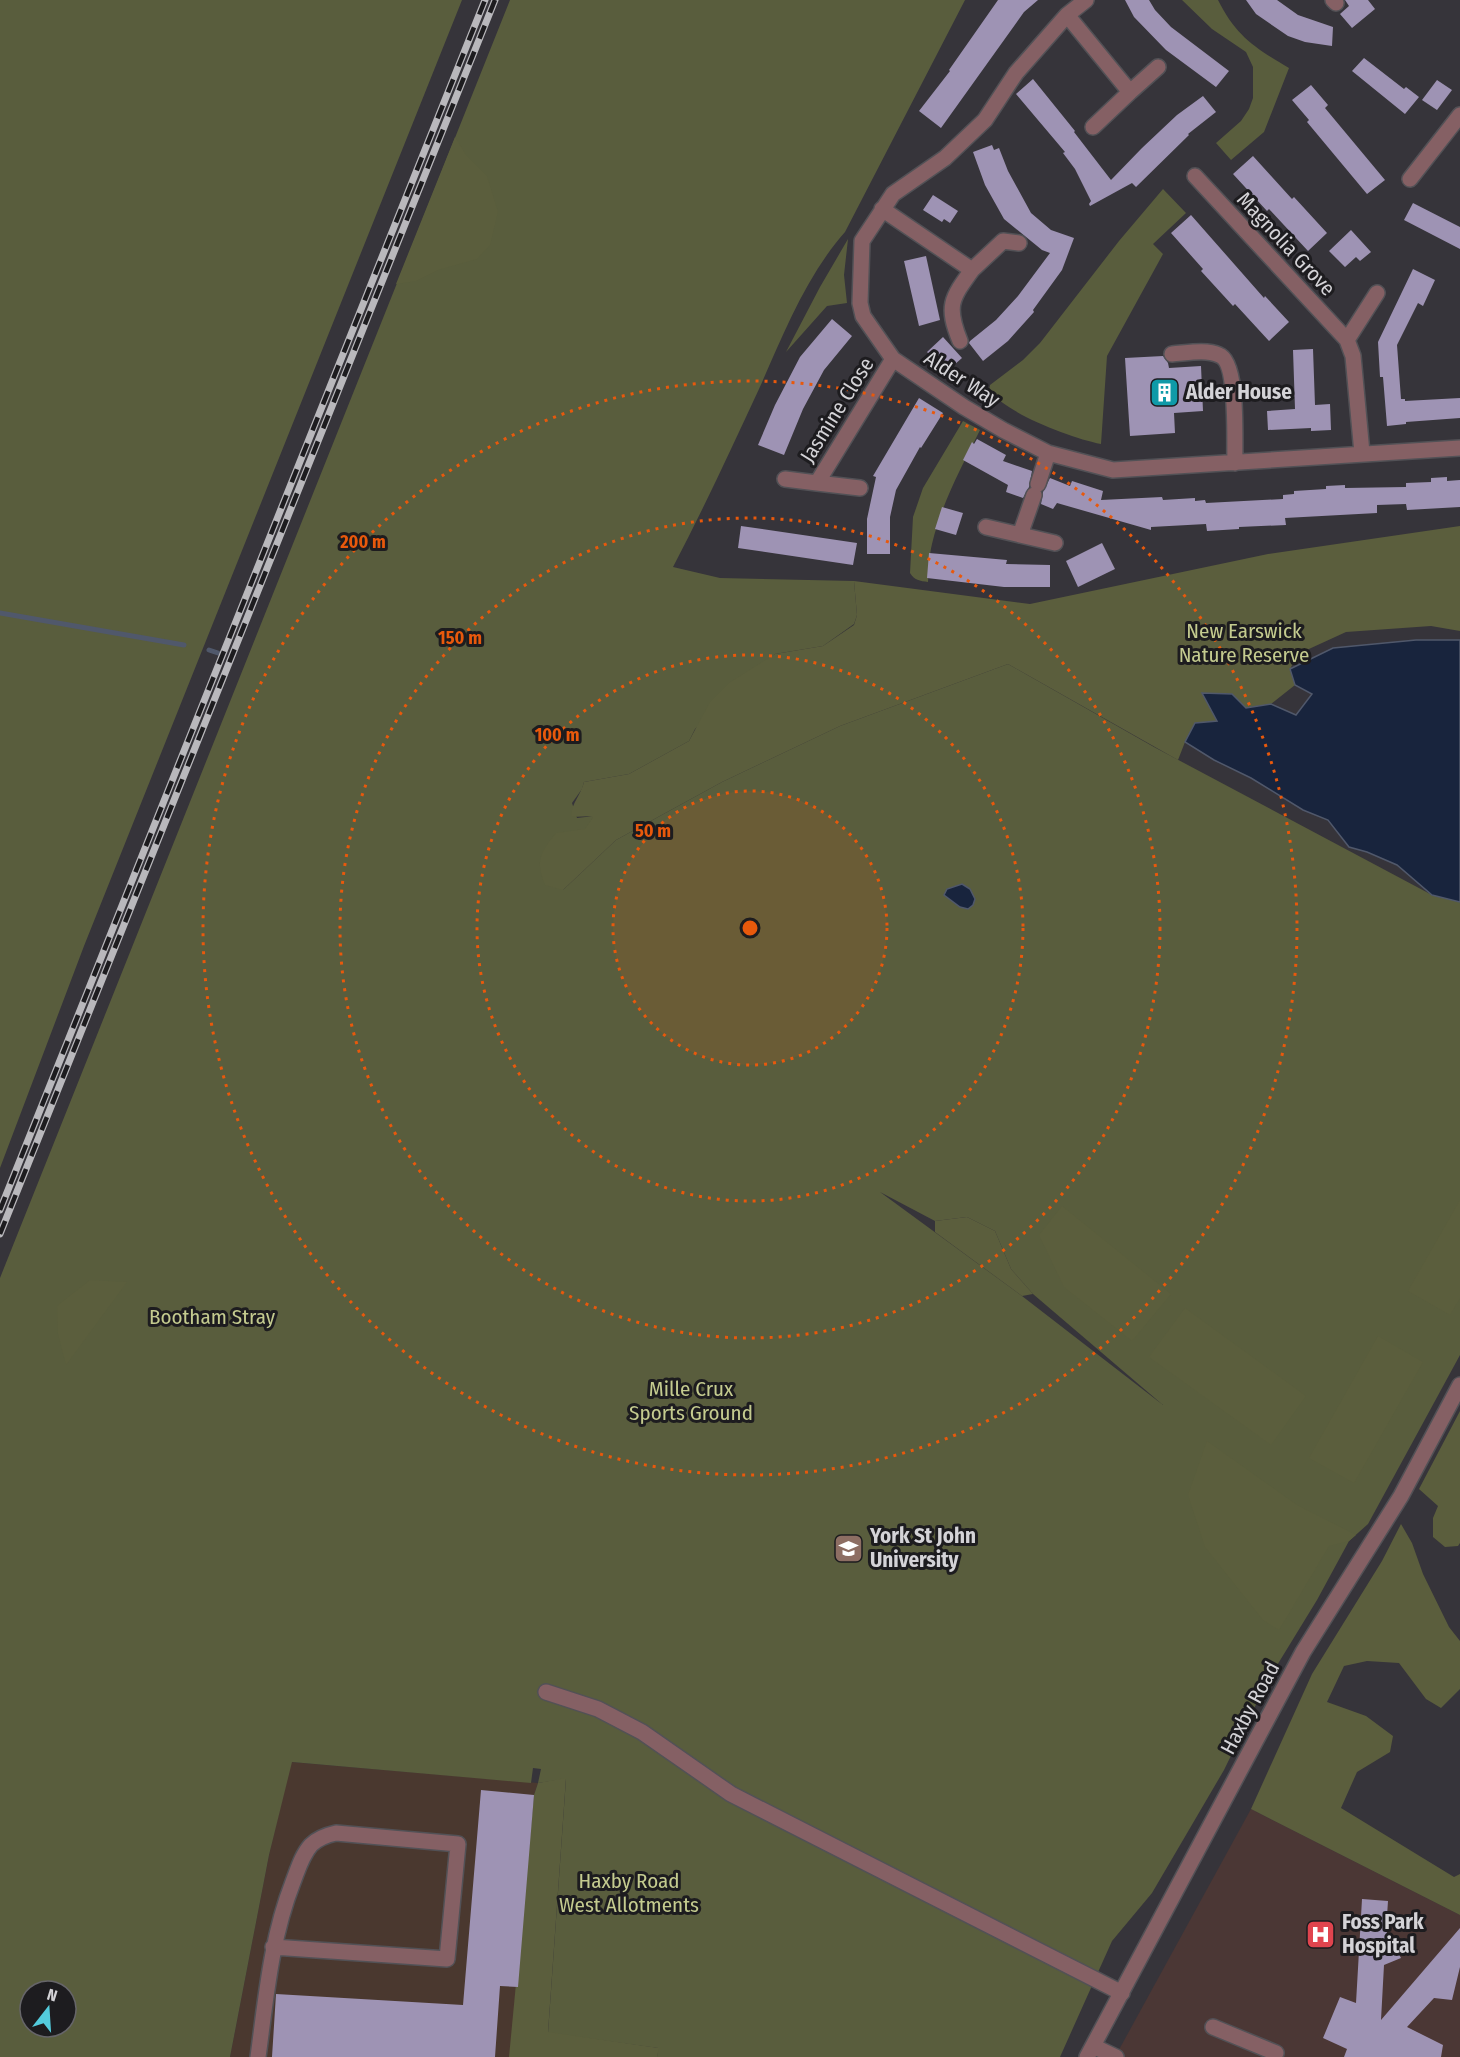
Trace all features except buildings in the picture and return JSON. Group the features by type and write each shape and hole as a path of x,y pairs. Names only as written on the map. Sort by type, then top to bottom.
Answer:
{"street":[{"name":"Alder Way","path":"1086,0 1067,15 1016,73 984,120 945,158 893,194 862,241 860,303 863,316 894,359 974,413 1048,453 1113,470 1460,448"},
{"path":"1067,15 1130,92"},
{"path":"1093,127 1158,67"},
{"path":"1410,179 1460,115"},
{"name":"Magnolia Grove","path":"1195,176 1347,340 1353,356 1362,453"},
{"path":"882,209 972,270"},
{"path":"960,341 952,320 954,295 972,270 1003,242 1019,243"},
{"path":"1347,340 1377,293"},
{"path":"1172,354 1200,352 1220,355 1228,363 1236,407 1235,463"},
{"name":"Jasmine Close","path":"817,483 894,359"},
{"path":"1020,535 1048,453"},
{"name":"Jasmine Close","path":"785,478 860,488"},
{"path":"986,527 1055,543"},
{"name":"Haxby Road","path":"1090,2051 1303,1652 1401,1496 1460,1385"},
{"path":"546,1692 598,1709 642,1732 731,1794 1122,1993"},
{"path":"258,2057 273,1947 281,1916 303,1858 311,1845 319,1839 336,1833 458,1844 447,1959 273,1947"},
{"path":"1213,2027 1276,2053"},
{"path":"1090,2051 1116,2057"}],"shaded area":[{"path":"291,1762 538,1783 534,1795 510,2057 230,2057 269,1855"},
{"name":"Foss Park Hospital","path":"1251,1809 1460,1915 1460,2057 1115,2057"}],"green space":[{"path":"0,0 462,0 84,946 0,1168"},
{"path":"510,0 965,0 845,232 818,268 796,307 696,523 673,567 720,578 854,581 857,615 854,624 823,646 775,654 695,729 689,741 629,774 584,782 572,803 577,818 594,816 586,829 563,890 616,840 722,782 840,726 1008,664 1154,747 1432,895 1460,902 1460,1355 1368,1524 1349,1541 1317,1600 1268,1680 1224,1770 1152,1893 1112,1941 1060,2057 657,2057 658,2048 548,2033 566,1779 538,1783 541,1769 533,1768 531,1783 292,1762 269,1855 230,2057 0,2057 0,1278","holes":["880,1192 935,1221 967,1217 995,1231 1011,1269 1033,1294 1163,1405 1022,1296"]},
{"path":"1182,0 1218,0 1239,32 1266,54 1289,68 1264,132 1231,160 1216,143 1241,121 1249,109 1253,98 1253,67 1246,52 1212,29"},
{"path":"455,137 466,155 487,176 498,212 490,245 477,259 438,270 416,281 396,284"},
{"path":"1163,189 1186,213 1153,244 1163,254 1107,356 1101,444 1040,424 1010,408 989,390 990,385 1023,360 1040,343 1119,241"},
{"path":"848,239 844,275 847,303 827,306 786,352 820,287"},
{"path":"963,421 980,430 953,486 936,529 931,549 928,582 920,581 910,573 913,517 923,488"},
{"name":"New Earswick Nature Reserve","path":"1460,526 1460,631 1431,626 1346,632 1298,654 1290,669 1295,685 1271,704 1246,708 1203,693 1218,722 1185,742 1178,760 1008,664 840,726 722,782 616,840 563,890 545,885 540,863 546,846 556,833 585,829 593,817 571,816 584,782 629,774 689,741 710,702 729,683 775,654 823,646 854,625 857,615 854,581 1030,604 1268,554"},
{"path":"1460,1200 1460,1298 1450,1315 1408,1291"},
{"path":"1062,1206 1171,1294 1132,1341 1064,1287 1039,1235"},
{"path":"967,1217 995,1231 1011,1269 1033,1294 1022,1296 935,1232 935,1221"},
{"path":"90,1280 127,1282 66,1365 58,1334 57,1306"},
{"path":"1185,1308 1306,1396 1271,1445 1149,1357"},
{"path":"1378,1336 1423,1362 1354,1483 1309,1458"},
{"path":"1460,1411 1460,1543 1458,1546 1445,1547 1433,1537 1433,1518 1438,1506 1419,1489"},
{"path":"1207,1441 1297,1505 1356,1535 1349,1541 1329,1546 1279,1630 1263,1620 1205,1547 1188,1495"},
{"path":"1401,1524 1412,1543 1423,1574 1449,1627 1460,1641 1460,1689 1441,1708 1426,1699 1399,1663 1367,1661 1344,1666 1327,1702 1366,1716 1393,1736 1390,1752 1357,1772 1341,1808 1454,1877 1460,1874 1460,1915 1251,1809 1312,1674 1382,1561"},
{"path":"566,1778 548,2032 659,2048 657,2057 509,2057 534,1795 538,1783"}],"water":[{"path":"1416,640 1460,640 1460,902 1432,895 1397,865 1349,847 1328,820 1303,810 1185,742 1195,723 1217,721 1202,693 1232,694 1246,708 1271,704 1296,715 1312,694 1295,685 1290,669 1333,648"},
{"path":"962,884 970,889 975,899 973,905 968,909 960,907 944,895 947,889"}],"waterway":[{"path":"0,613 184,645"},
{"path":"209,650 218,653"}],"railway":[{"path":"0,1210 485,0"},
{"path":"0,1234 495,0"}],"place":[{"name":"Alder House","path":"1165,392"},
{"name":"York St John University","path":"849,1548"},
{"name":"Foss Park Hospital","path":"1321,1934"}],"park label":[{"name":"Bootham Stray","path":"212,1317"},
{"name":"Mille Crux Sports Ground","path":"691,1401"},
{"name":"Haxby Road West Allotments","path":"629,1893"}]}
